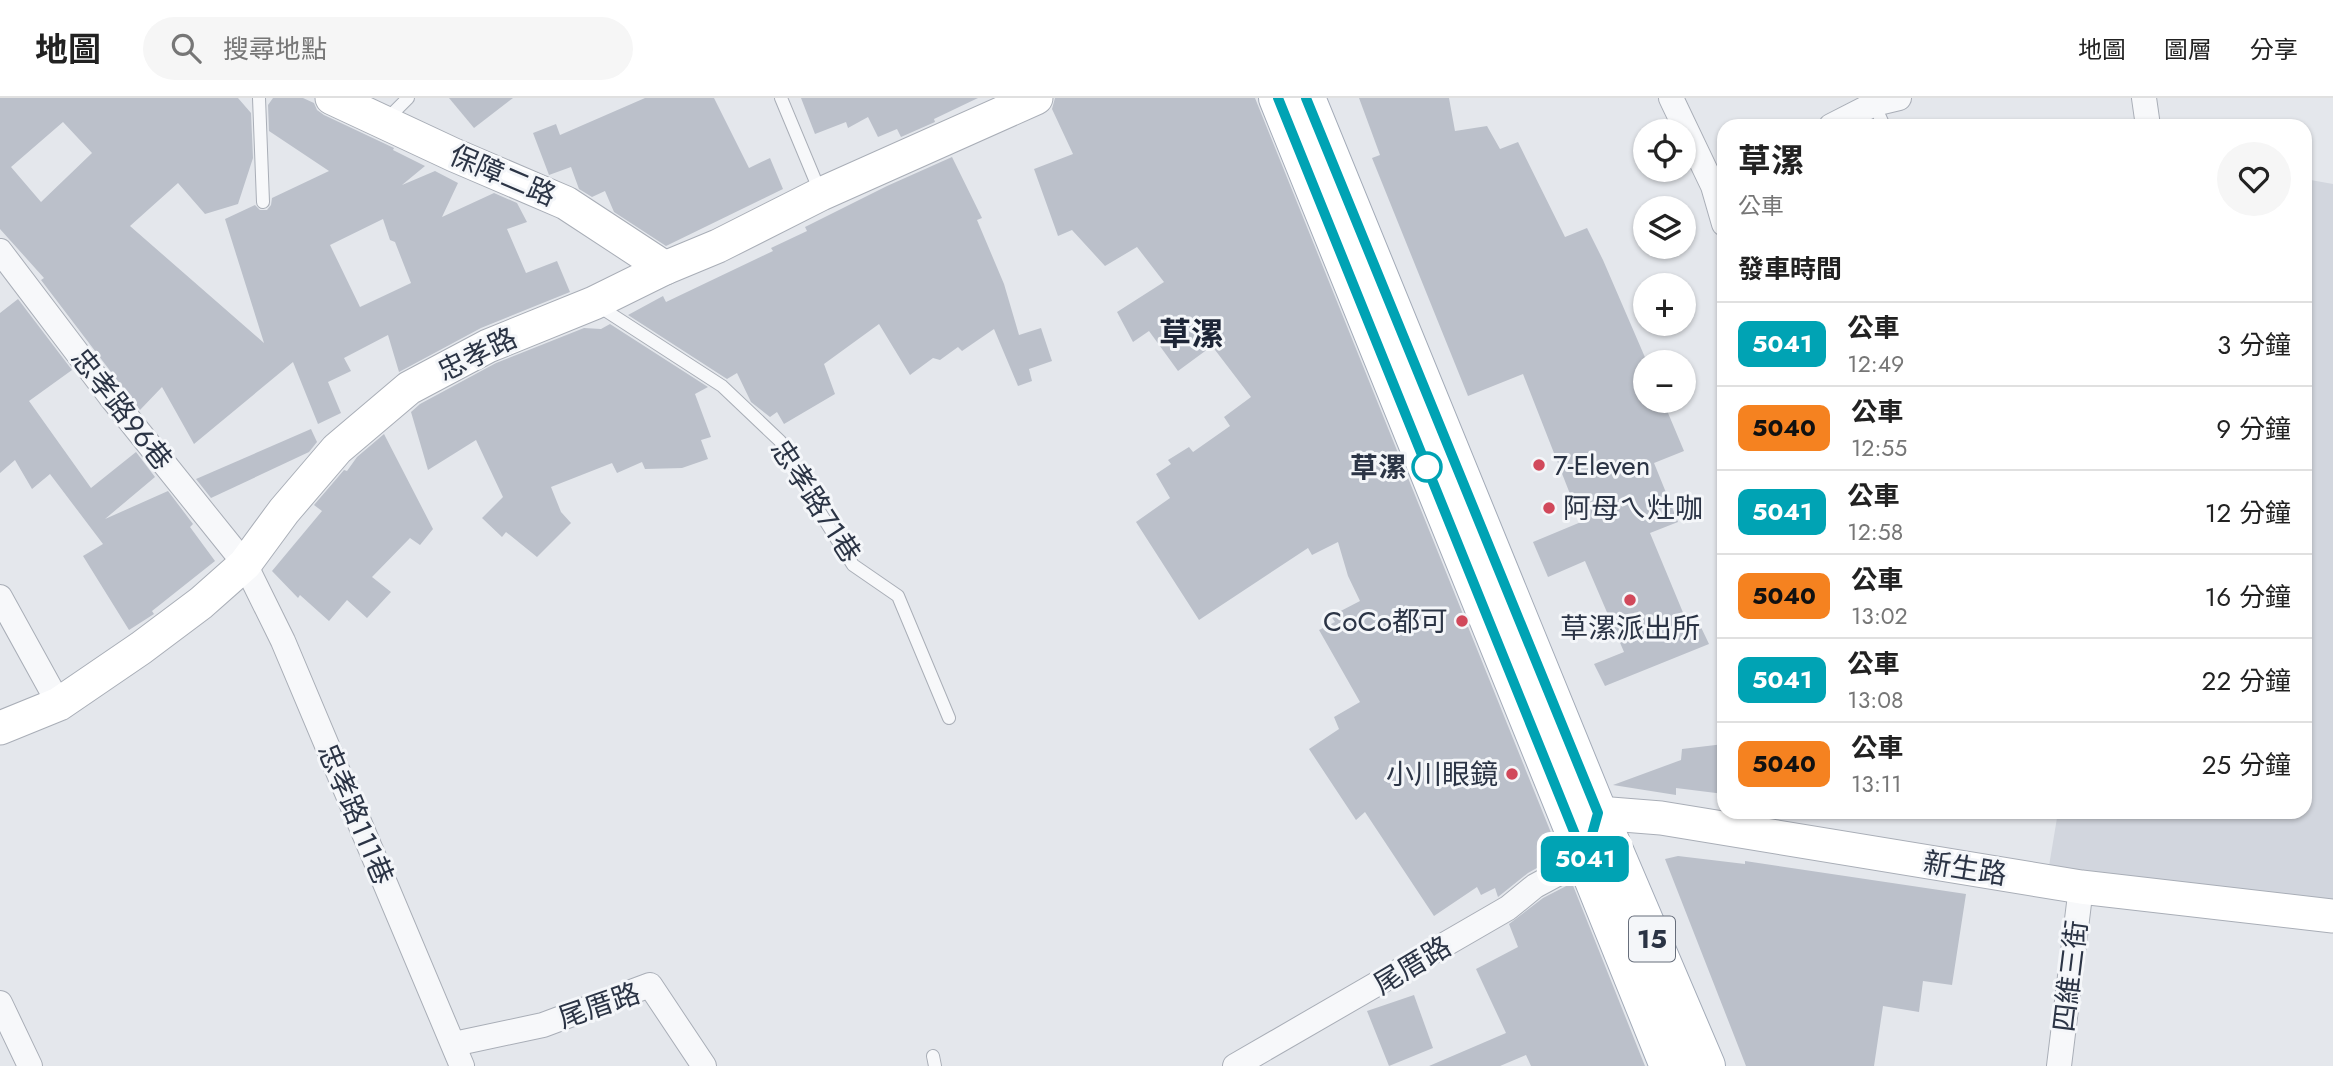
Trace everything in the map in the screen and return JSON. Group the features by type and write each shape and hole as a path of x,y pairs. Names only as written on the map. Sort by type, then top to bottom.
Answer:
{"main road":[{"name":"15","path":"1278,98 1669,1066"},
{"name":"15","path":"1306,98 1598,813 1706,1066"}],"street":[{"name":"保障二路","path":"332,98 566,203 665,268"},
{"name":"忠孝路","path":"0,728 59,705 201,604 245,564 284,511 337,449 409,388 488,346 594,303 665,268 718,246 821,194 1036,98"},
{"path":"1671,98 1717,180"},
{"path":"1861,119 1879,115 1899,98"},
{"path":"2144,98 2147,119"},
{"name":"忠孝路96巷","path":"0,251 110,396 245,564"},
{"name":"忠孝路111巷","path":"245,564 283,641 458,1055"},
{"path":"0,597 59,705"},
{"path":"1585,859 1598,813"},
{"name":"新生路","path":"1598,813 1661,818 2081,887 2333,916"},
{"name":"尾厝路","path":"1235,1066 1484,922 1535,886 1585,859"},
{"name":"四維三街","path":"2059,1066 2081,887"},
{"name":"尾厝路","path":"458,1055 650,985 704,1066"},
{"path":"0,1003 30,1066"}],"lane":[{"path":"260,98 262,202"},
{"path":"384,122 408,98"},
{"path":"782,98 821,194"},
{"name":"忠孝路71巷","path":"594,303 722,386 780,440 816,506 853,565 898,596 949,718"}],"shaded area":[{"path":"2312,180 2333,184 2333,902 2049,866 2057,819 2312,819"}],"building":[{"path":"0,98 238,98 251,113 253,158 238,204 205,214 178,183 130,226 264,343 225,219 255,205 260,210 267,210 272,198 329,171 269,131 268,105 273,98 303,98 314,103 317,110 324,115 425,166 402,185 435,171 458,183 442,217 494,193 517,203 527,222 507,229 526,273 557,261 570,292 481,328 399,372 388,335 344,358 351,371 328,382 341,413 318,424 293,362 194,444 162,387 140,410 41,280 44,278 0,229","holes":["63,122 92,153 41,202 11,167","383,219 411,283 360,307 330,245"]},
{"path":"449,98 513,98 474,128"},
{"path":"645,98 714,98 749,168 770,158 783,189 666,246 614,212 605,191 592,197 579,189 571,167 549,175 533,133 556,124 560,135"},
{"path":"801,98 978,98 901,137 897,129 878,137 868,117 848,128 846,122 815,134"},
{"path":"1055,98 1255,98 1560,855 1528,873 1498,897 1495,888 1481,895 1477,887 1434,916 1365,812 1356,820 1309,749 1339,729 1334,717 1360,702 1319,630 1335,622 1331,616 1360,601 1348,576 1338,542 1312,555 1308,548 1199,620 1136,522 1170,498 1156,474 1171,464 1168,460 1189,447 1193,452 1230,426 1224,417 1251,397 1212,346 1178,371 1149,331 1133,342 1117,312 1164,282 1137,247 1105,266 1072,230 1058,236 1034,169 1073,154 1052,109"},
{"path":"1359,98 1449,98 1455,131 1487,126 1500,149 1518,142 1565,237 1587,228 1633,330 1633,336 1636,336 1642,350 1633,350 1633,413 1668,413 1684,451 1654,463 1678,522 1650,533 1689,627 1699,623 1709,644 1605,686 1594,664 1624,652 1585,561 1548,577 1533,542 1581,522 1523,374 1468,396 1372,158 1380,155"},
{"path":"952,157 982,218 977,220 1004,284 1019,335 1041,328 1052,361 1029,369 1032,381 1018,386 994,329 962,351 958,347 940,360 933,358 910,375 879,324 824,364 835,394 784,424 777,412 770,417 751,402 737,373 727,379 628,315 663,296 666,302 773,251 771,248 807,231 805,227"},
{"path":"18,299 72,370 29,401 91,488 136,452 155,477 105,519 168,491 193,524 190,527 215,561 152,611 154,614 129,630 83,556 103,544 50,474 32,489 15,460 0,473 0,313"},
{"path":"610,324 708,387 695,394 711,437 701,440 708,459 682,468 645,469 642,462 617,473 612,463 551,487 561,512 571,523 537,557 506,532 502,537 482,518 503,497 476,440 428,470 411,412 420,404 496,363 584,328 601,329"},
{"path":"311,429 317,442 309,452 211,498 196,479"},
{"path":"384,434 433,529 420,545 410,538 372,577 391,592 367,618 347,600 329,621 300,595 298,598 272,571 322,511 314,505 344,470 347,471 357,457"},
{"path":"1717,745 1717,793 1676,788 1676,795 1613,785 1681,760 1682,749"},
{"path":"1678,856 1745,864 1745,861 1966,894 1952,985 1923,981 1919,1012 1883,1006 1874,1066 1746,1066 1665,859"},
{"path":"1572,883 1645,1066 1531,1066 1526,1055 1500,1066 1429,1066 1506,1033 1476,969 1518,947 1509,924 1543,898"},
{"path":"1414,995 1433,1048 1389,1066 1367,1011"}],"bus line":[{"name":"5041","path":"1278,98 1585,859 1598,813 1306,98"}],"place":[{"name":"7-Eleven","path":"1539,465"},
{"name":"草漯","path":"1427,467"},
{"name":"阿母ㄟ灶咖","path":"1549,508"},
{"name":"草漯派出所","path":"1630,600"},
{"name":"CoCo都可","path":"1462,621"},
{"name":"小川眼鏡","path":"1512,774"}],"district":[{"name":"草漯","path":"1191,334"}]}
